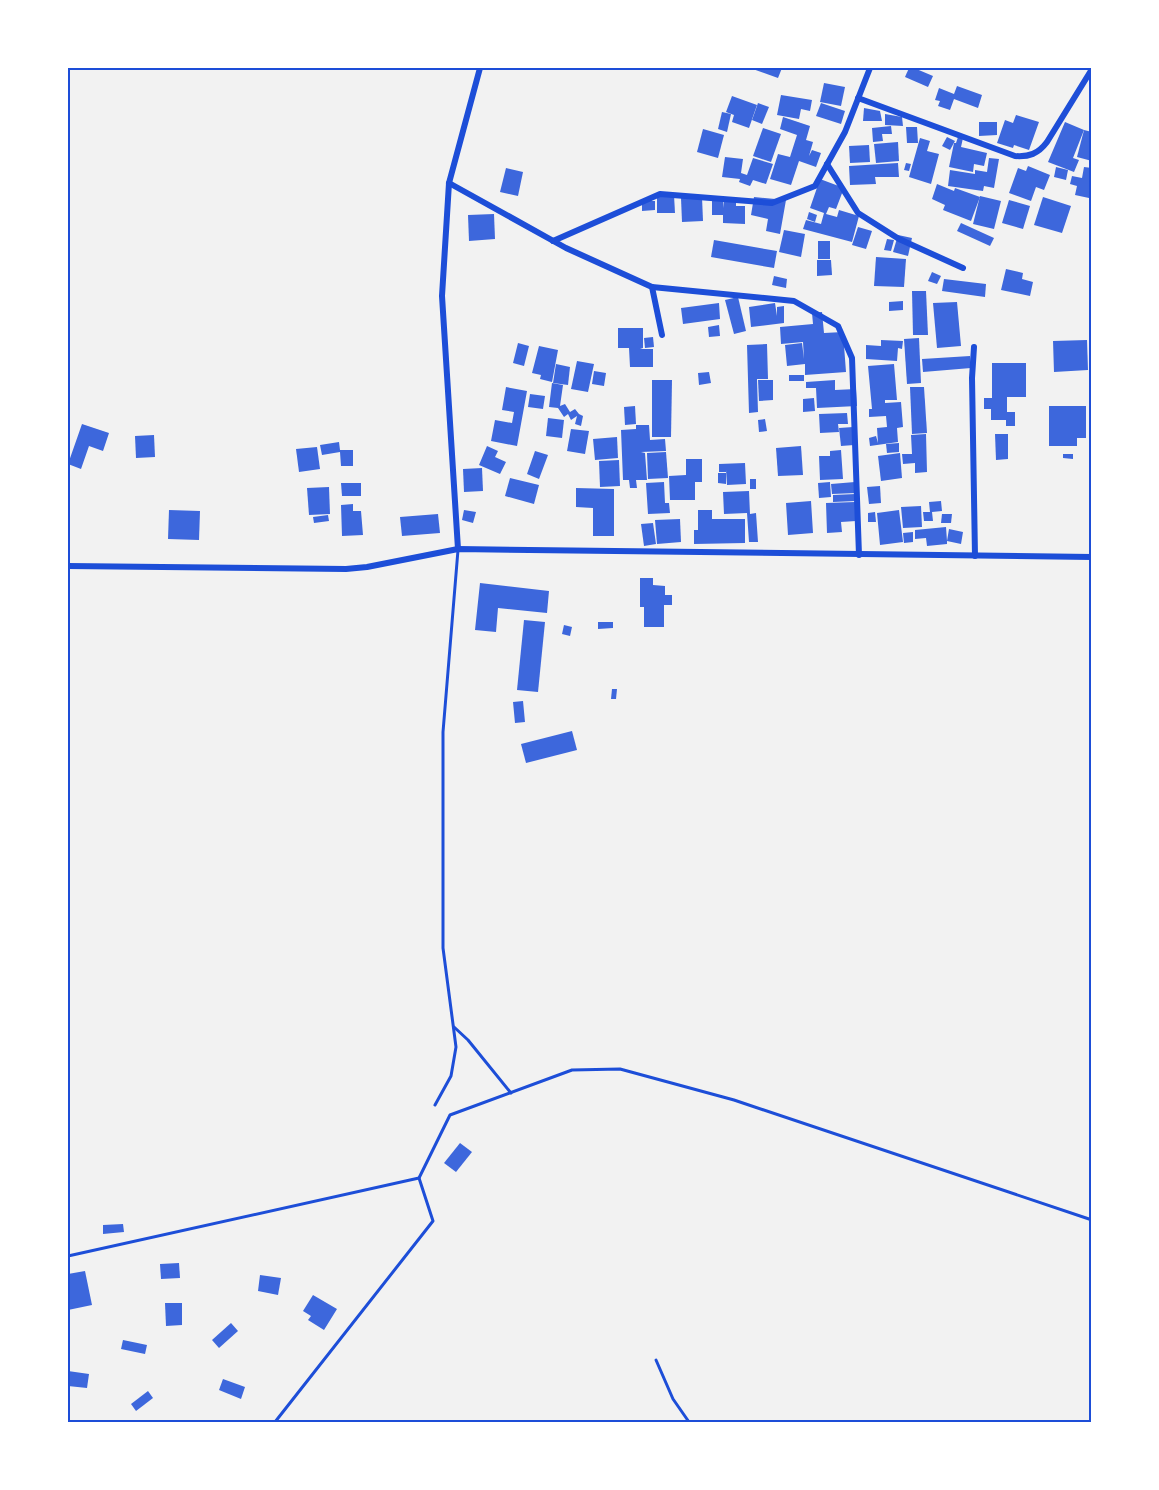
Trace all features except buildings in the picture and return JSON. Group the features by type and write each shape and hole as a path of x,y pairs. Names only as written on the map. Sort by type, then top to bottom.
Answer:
{"street":[{"path":"458,549 442,296 449,183 480,68"},
{"path":"553,241 660,194 772,203 814,186 845,132 870,68"},
{"path":"858,98 1016,156 1030,156 1047,142 1092,69"},
{"path":"827,164 858,213 898,239 963,268"},
{"path":"449,183 553,241 652,287 794,301 838,326 852,358 859,555"},
{"path":"652,287 662,335"},
{"path":"974,347 972,378 975,556"},
{"path":"68,566 346,569 458,549 1092,557"}],"lane":[{"path":"435,1105 454,1068 456,1047 442,948 443,732 458,549"},
{"path":"454,1027 468,1040 511,1093"},
{"path":"275,1422 433,1221 419,1178 450,1115 572,1070 620,1069 734,1100 1092,1220"},
{"path":"68,1256 419,1178"},
{"path":"656,1360 673,1399 689,1422"}]}
